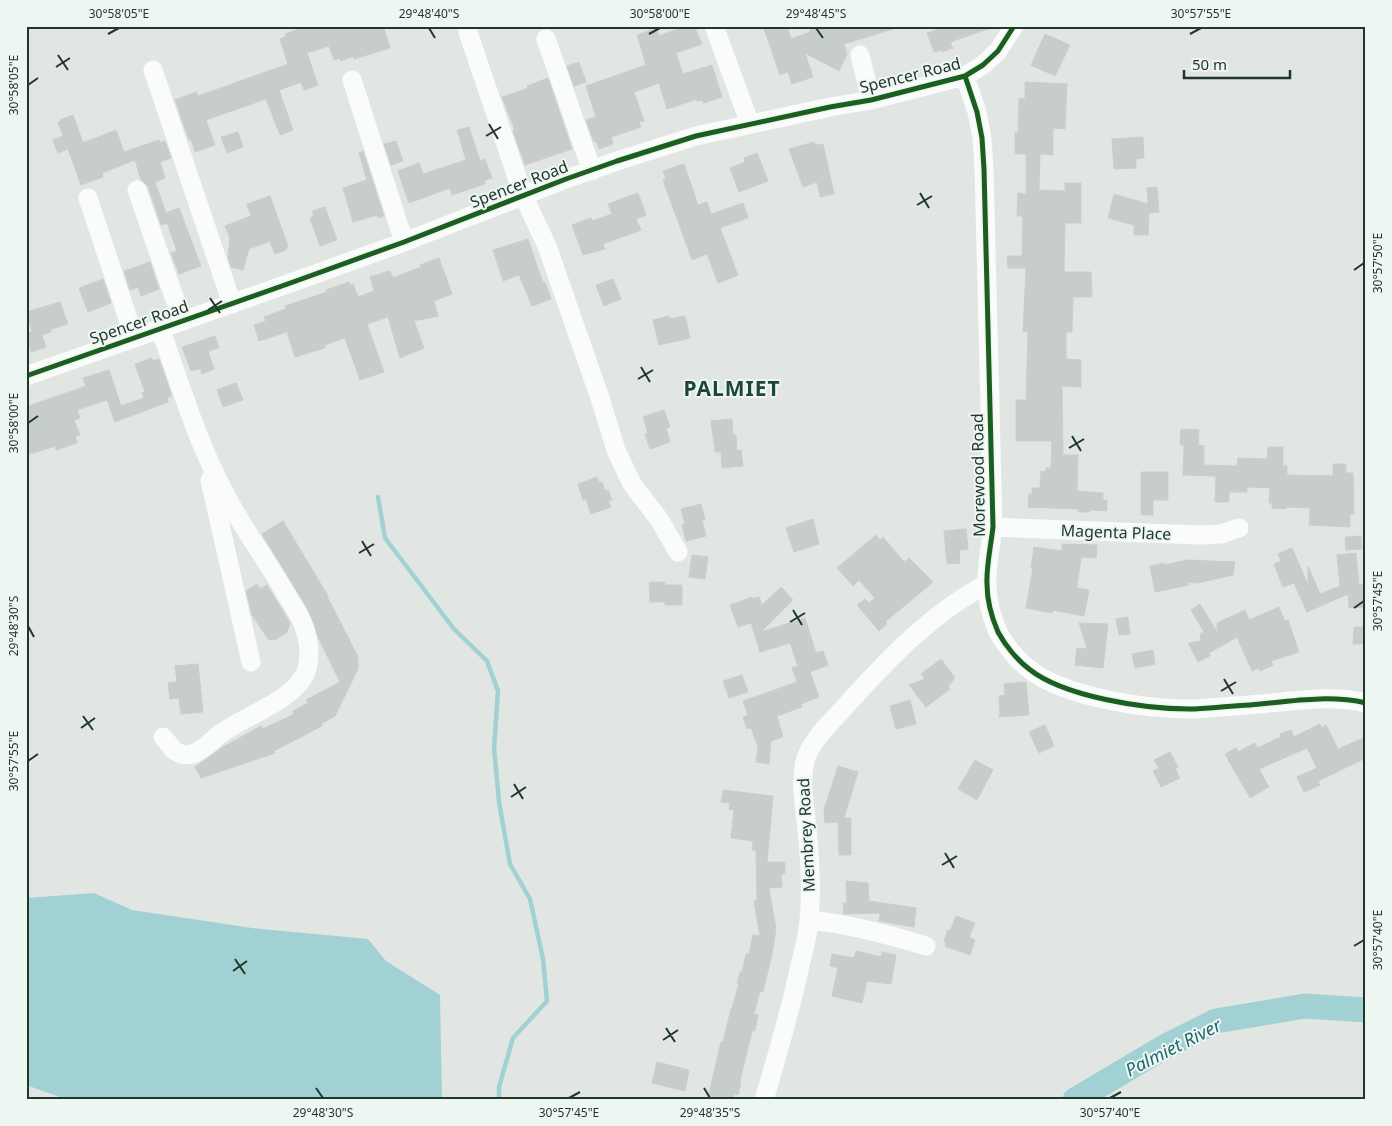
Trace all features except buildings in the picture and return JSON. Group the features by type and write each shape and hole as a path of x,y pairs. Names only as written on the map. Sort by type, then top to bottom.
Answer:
{"street":[{"path":"714,26 750,124"},
{"name":"Spencer Road","path":"26,376 404,242 523,195 696,136 871,100 965,76 984,65 998,51 1014,26"},
{"path":"468,32 523,195 547,246 623,468 632,484 659,519 678,552"},
{"path":"546,39 592,171"},
{"path":"860,55 871,100"},
{"path":"153,70 232,304"},
{"name":"Morewood Road","path":"965,76 977,112 982,138 984,169 993,527 987,584 991,609 998,631 1008,648 1029,669 1052,683 1080,692 1145,706 1189,709 1309,700 1338,700 1366,703"},
{"path":"352,80 404,242"},
{"path":"137,190 182,320"},
{"path":"88,198 134,337"},
{"path":"160,328 199,438 210,463 238,518 278,580 302,623 308,640 308,660 304,675 295,687 280,699 228,728 199,752 189,756 176,752 163,737"},
{"path":"199,438 223,534 251,662"},
{"name":"Magenta Place","path":"993,527 1200,535 1221,534 1239,528"},
{"name":"Membrey Road","path":"764,1100 794,994 809,920 809,868 803,779 807,757 820,734 856,694 927,624 964,596 987,584"},
{"path":"809,920 843,924 926,946"}],"water":[{"path":"94,893 132,910 252,928 368,939 386,961 440,995 442,1100 68,1100 26,1085 26,898"}],"waterway":[{"path":"378,497 385,538 454,629 487,661 498,691 494,748 499,802 510,864 530,899 543,959 547,1001 513,1038 499,1087 499,1100"},
{"name":"Palmiet River","path":"1075,1100 1166,1046 1216,1021 1305,1006 1366,1010"}],"cycle path":[{"path":"26,376 404,242 617,161 696,136 871,100 965,76 983,65 998,51 1014,26"},
{"path":"965,76 977,112 982,138 984,169 993,527 987,584 990,608 1001,637 1020,661 1044,679 1083,694 1128,704 1189,709 1317,699 1350,700 1366,703"}],"district":[{"name":"PALMIET","path":"732,388"}]}
